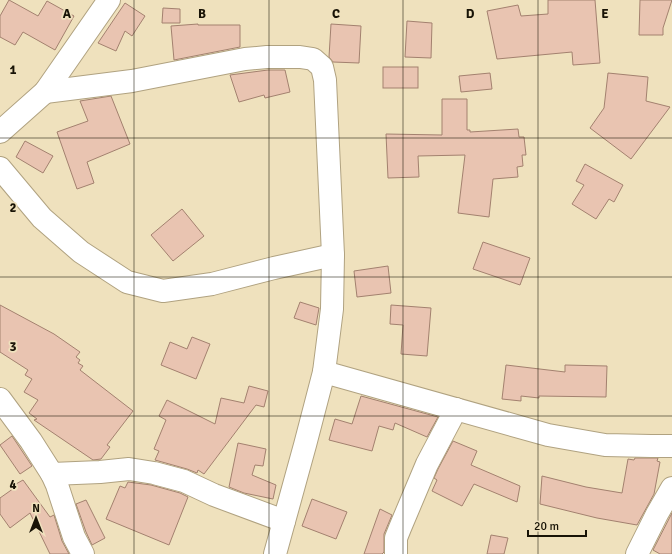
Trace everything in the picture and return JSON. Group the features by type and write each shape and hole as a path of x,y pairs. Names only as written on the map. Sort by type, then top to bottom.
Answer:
{"street":[{"path":"0,132 45,92 109,0"},
{"path":"45,92 132,81 245,59 300,57 314,60 322,67 325,80 332,255 332,309 324,372 275,554"},
{"path":"0,168 42,218 81,252 127,282 163,291 212,284 332,255"},
{"path":"324,372 548,435 604,445 672,446"},
{"path":"0,399 52,474 74,537 83,554"},
{"path":"396,554 396,538 400,528 427,464 456,409"},
{"path":"52,474 129,469 154,473 184,481 214,495 284,521"},
{"path":"637,554 672,488"}],"building":[{"path":"9,0 38,16 47,1 74,16 55,50 23,32 15,45 0,37 0,16"},
{"path":"548,0 595,0 600,63 573,65 572,52 497,59 487,11 518,5 521,16 548,14"},
{"path":"640,0 672,0 663,28 663,35 639,35"},
{"path":"125,3 145,16 132,36 125,31 116,51 98,43"},
{"path":"163,8 180,9 180,23 162,23"},
{"path":"407,21 432,23 431,58 405,57"},
{"path":"198,24 240,25 240,47 174,60 171,26"},
{"path":"331,24 361,26 359,63 333,62 329,57"},
{"path":"383,67 418,67 418,88 383,88"},
{"path":"268,70 285,70 290,92 265,98 264,95 239,102 230,75"},
{"path":"490,73 492,89 461,92 459,76"},
{"path":"608,73 648,77 646,101 670,107 631,159 590,128 604,108"},
{"path":"111,96 130,144 87,162 94,183 77,189 57,132 88,121 80,101"},
{"path":"442,99 467,99 467,130 470,130 470,132 518,129 519,137 524,137 526,155 522,155 523,166 517,167 518,177 493,179 489,217 458,213 465,155 418,156 419,177 388,178 386,134 442,135"},
{"path":"25,141 53,156 43,173 16,157"},
{"path":"585,164 623,185 614,202 609,199 596,219 572,204 584,185 576,181"},
{"path":"182,209 204,236 173,261 151,235"},
{"path":"483,242 530,258 520,285 473,269"},
{"path":"388,266 391,293 357,297 354,271"},
{"path":"300,302 319,308 316,325 294,318"},
{"path":"0,305 54,334 80,352 76,357 80,360 78,363 83,366 80,370 133,411 107,445 110,447 101,459 93,460 34,420 37,419 29,413 38,400 24,392 32,379 25,375 28,370 0,352"},
{"path":"391,305 431,308 427,356 401,354 403,325 390,324"},
{"path":"192,337 210,344 196,379 161,365 170,342 187,349"},
{"path":"506,365 565,372 565,365 607,366 606,397 539,396 539,398 521,396 521,401 502,399"},
{"path":"249,386 268,391 264,407 256,405 204,474 198,470 197,473 155,460 159,451 154,449 166,420 159,416 167,400 215,424 221,398 244,403"},
{"path":"361,396 438,417 427,437 395,423 393,430 379,426 372,451 329,440 335,419 352,424"},
{"path":"12,436 32,466 20,474 0,445"},
{"path":"453,441 477,451 471,465 520,486 517,502 474,484 462,506 432,491 437,480 434,478"},
{"path":"238,443 266,449 263,466 255,465 252,475 276,485 273,499 244,493 229,487"},
{"path":"635,458 658,458 657,461 660,462 654,494 637,525 597,518 540,504 542,476 586,487 622,493 628,459 634,460"},
{"path":"23,480 50,517 54,515 62,541 69,554 50,554 30,513 10,528 0,514 0,498"},
{"path":"128,482 151,485 180,493 188,497 169,545 106,519 120,486 125,488"},
{"path":"312,499 347,512 336,539 302,526"},
{"path":"86,500 105,538 92,545 76,504"},
{"path":"380,509 392,515 384,534 384,552 382,554 364,554"},
{"path":"672,513 672,554 660,554 653,550"},
{"path":"491,535 508,538 504,554 487,554"}]}
